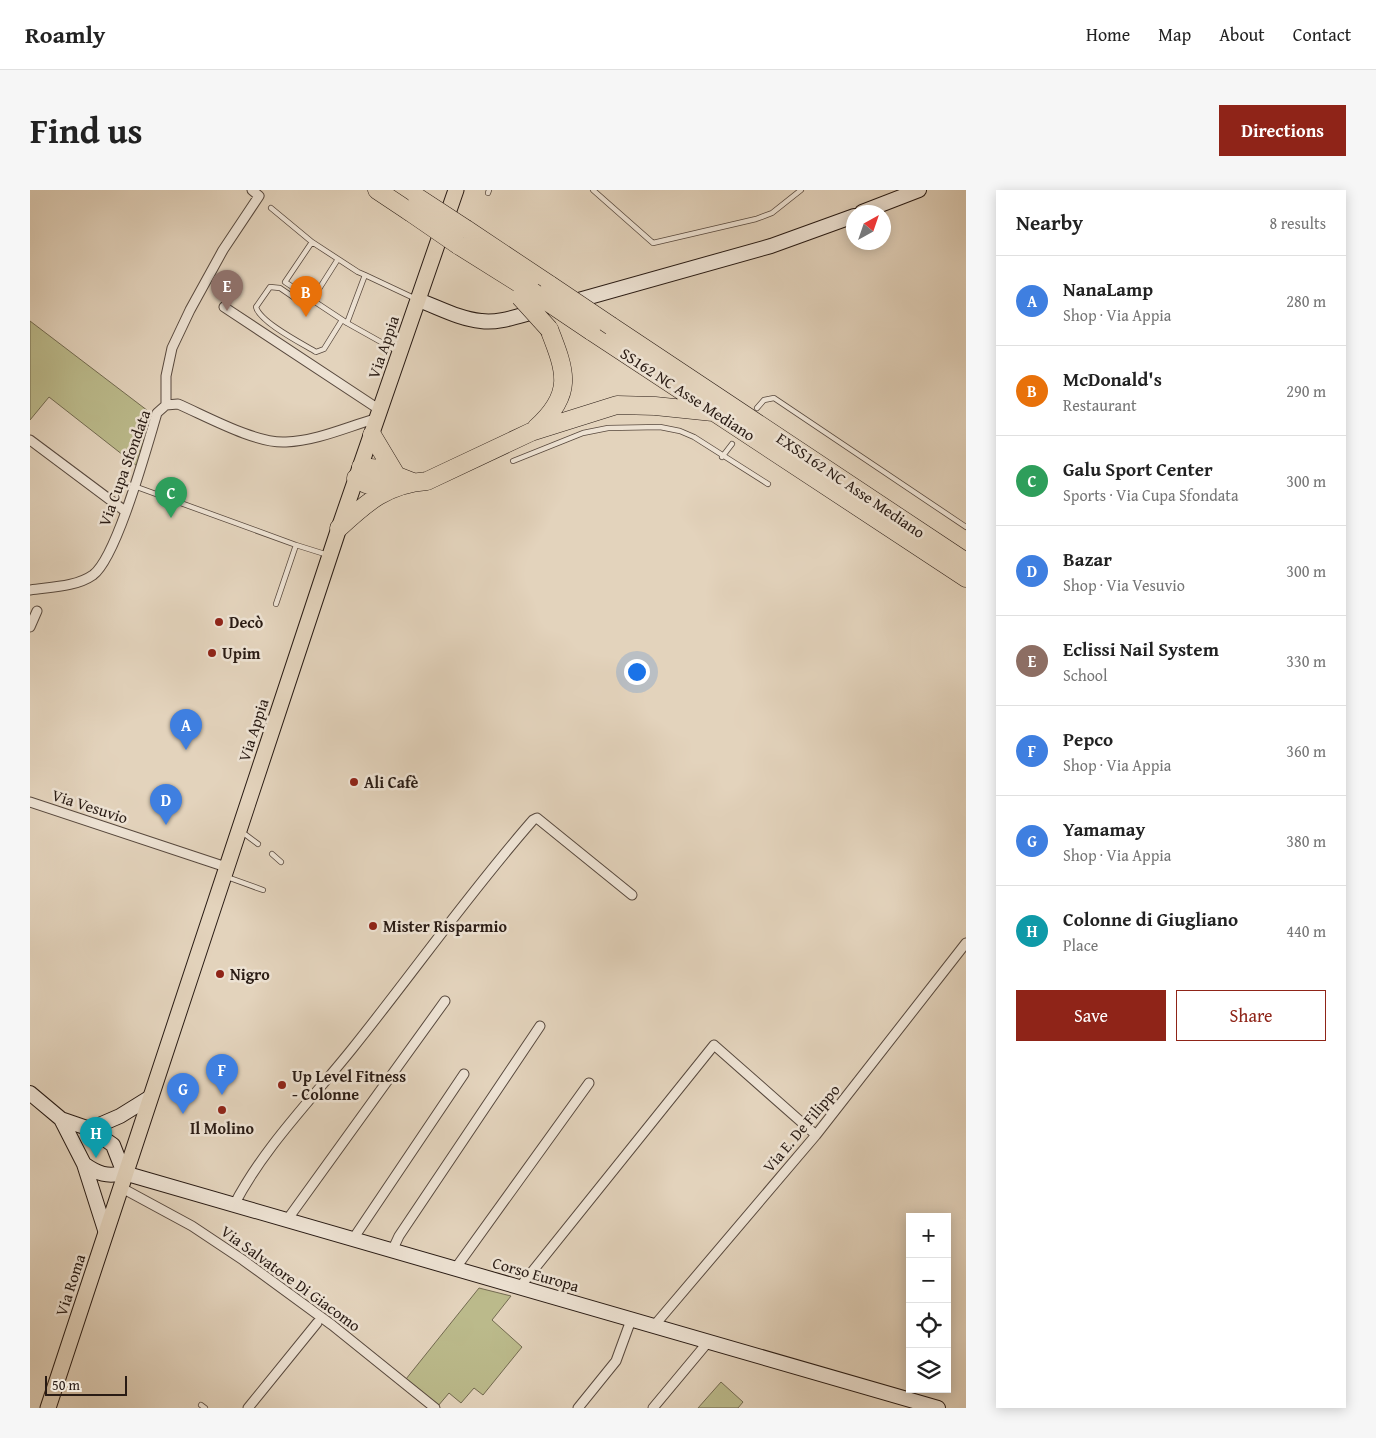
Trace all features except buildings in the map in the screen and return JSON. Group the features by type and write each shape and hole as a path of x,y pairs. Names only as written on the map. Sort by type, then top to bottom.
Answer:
{"highway":[{"name":"SS162 NC Asse Mediano","path":"377,190 412,200 462,237 550,285 611,326"},
{"name":"SS162 NC Asse Mediano","path":"462,237 481,260 527,295 591,331 966,578"},
{"path":"527,295 549,328 564,376 563,390 552,413 531,432"},
{"name":"EXSS162 NC Asse Mediano","path":"611,326 966,562"},
{"path":"359,473 366,484 428,481 531,432 617,405 655,406 716,412"},
{"path":"372,435 394,482"},
{"path":"339,528 394,482"}],"main road":[{"name":"Via Appia","path":"122,1180 339,528 456,190"},
{"path":"880,205 919,190"},
{"path":"418,300 482,322 505,319 632,286 771,246 846,219"},
{"path":"30,1093 61,1119 90,1129 113,1145 122,1180"},
{"path":"90,1129 120,1116 149,1098"},
{"path":"61,1119 84,1164 106,1233"},
{"name":"Corso Europa","path":"84,1164 96,1173 109,1177 234,1205 288,1220 938,1408"},
{"name":"Via Roma","path":"48,1408 122,1180"}],"street":[{"path":"166,405 166,376 172,348 190,310 223,250 259,196 252,190"},
{"path":"224,308 379,414"},
{"name":"Via Cupa Sfondata","path":"30,590 75,583 92,576 106,559 134,486 157,413 166,405 178,404 259,439 284,442 305,439 379,414"},
{"path":"30,440 125,511"},
{"path":"30,627 37,611"},
{"name":"Via Vesuvio","path":"30,802 225,871"},
{"path":"234,1205 244,1184 267,1153 316,1094 532,820 537,818 632,896"},
{"name":"Via E. De Filippo","path":"653,1327 816,1135 966,943"},
{"path":"288,1220 445,1001"},
{"path":"392,1251 399,1236 540,1026"},
{"path":"520,1288 714,1045 816,1135"},
{"path":"353,1240 464,1074"},
{"path":"455,1269 589,1083"},
{"name":"Via Salvatore Di Giacomo","path":"122,1180 243,1260 332,1324 436,1408"},
{"path":"578,1408 616,1361 631,1320"},
{"path":"248,1408 317,1323"},
{"path":"653,1408 708,1342"}],"lane":[{"path":"593,190 653,243 756,219 772,213 801,190"},
{"path":"271,208 312,242 338,259 365,275 418,300"},
{"path":"312,242 285,282 342,320 400,352"},
{"path":"338,259 312,300 302,303 280,288 270,287 256,307 257,312 266,321 316,352 324,349 342,320"},
{"path":"347,323 365,275"},
{"path":"757,408 764,400 774,398 966,527"},
{"path":"513,461 583,432 636,426 680,431 694,437 722,457 768,484"},
{"path":"722,457 732,444"},
{"path":"134,486 330,556"},
{"path":"276,604 296,545"},
{"path":"239,830 258,844"},
{"path":"272,854 281,862"},
{"path":"225,871 263,890"}],"shaded area":[{"path":"30,321 152,414 137,466 49,397 30,420"},
{"path":"479,1288 511,1296 492,1320 522,1347 483,1395 474,1388 461,1403 449,1393 438,1406 406,1379"},
{"path":"721,1382 743,1402 738,1408 698,1408"}],"place":[{"name":"Eclissi Nail System","path":"227,311"},
{"name":"McDonald's","path":"306,317"},
{"name":"Galu Sport Center","path":"171,518"},
{"name":"Decò","path":"219,622"},
{"name":"Upim","path":"212,653"},
{"name":"NanaLamp","path":"186,750"},
{"name":"Ali Cafè","path":"354,782"},
{"name":"Bazar","path":"166,825"},
{"name":"Mister Risparmio","path":"373,926"},
{"name":"Nigro","path":"220,974"},
{"name":"Up Level Fitness - Colonne","path":"282,1085"},
{"name":"Pepco","path":"222,1095"},
{"name":"Il Molino","path":"222,1110"},
{"name":"Yamamay","path":"183,1114"},
{"name":"Colonne di Giugliano","path":"96,1158"}]}
